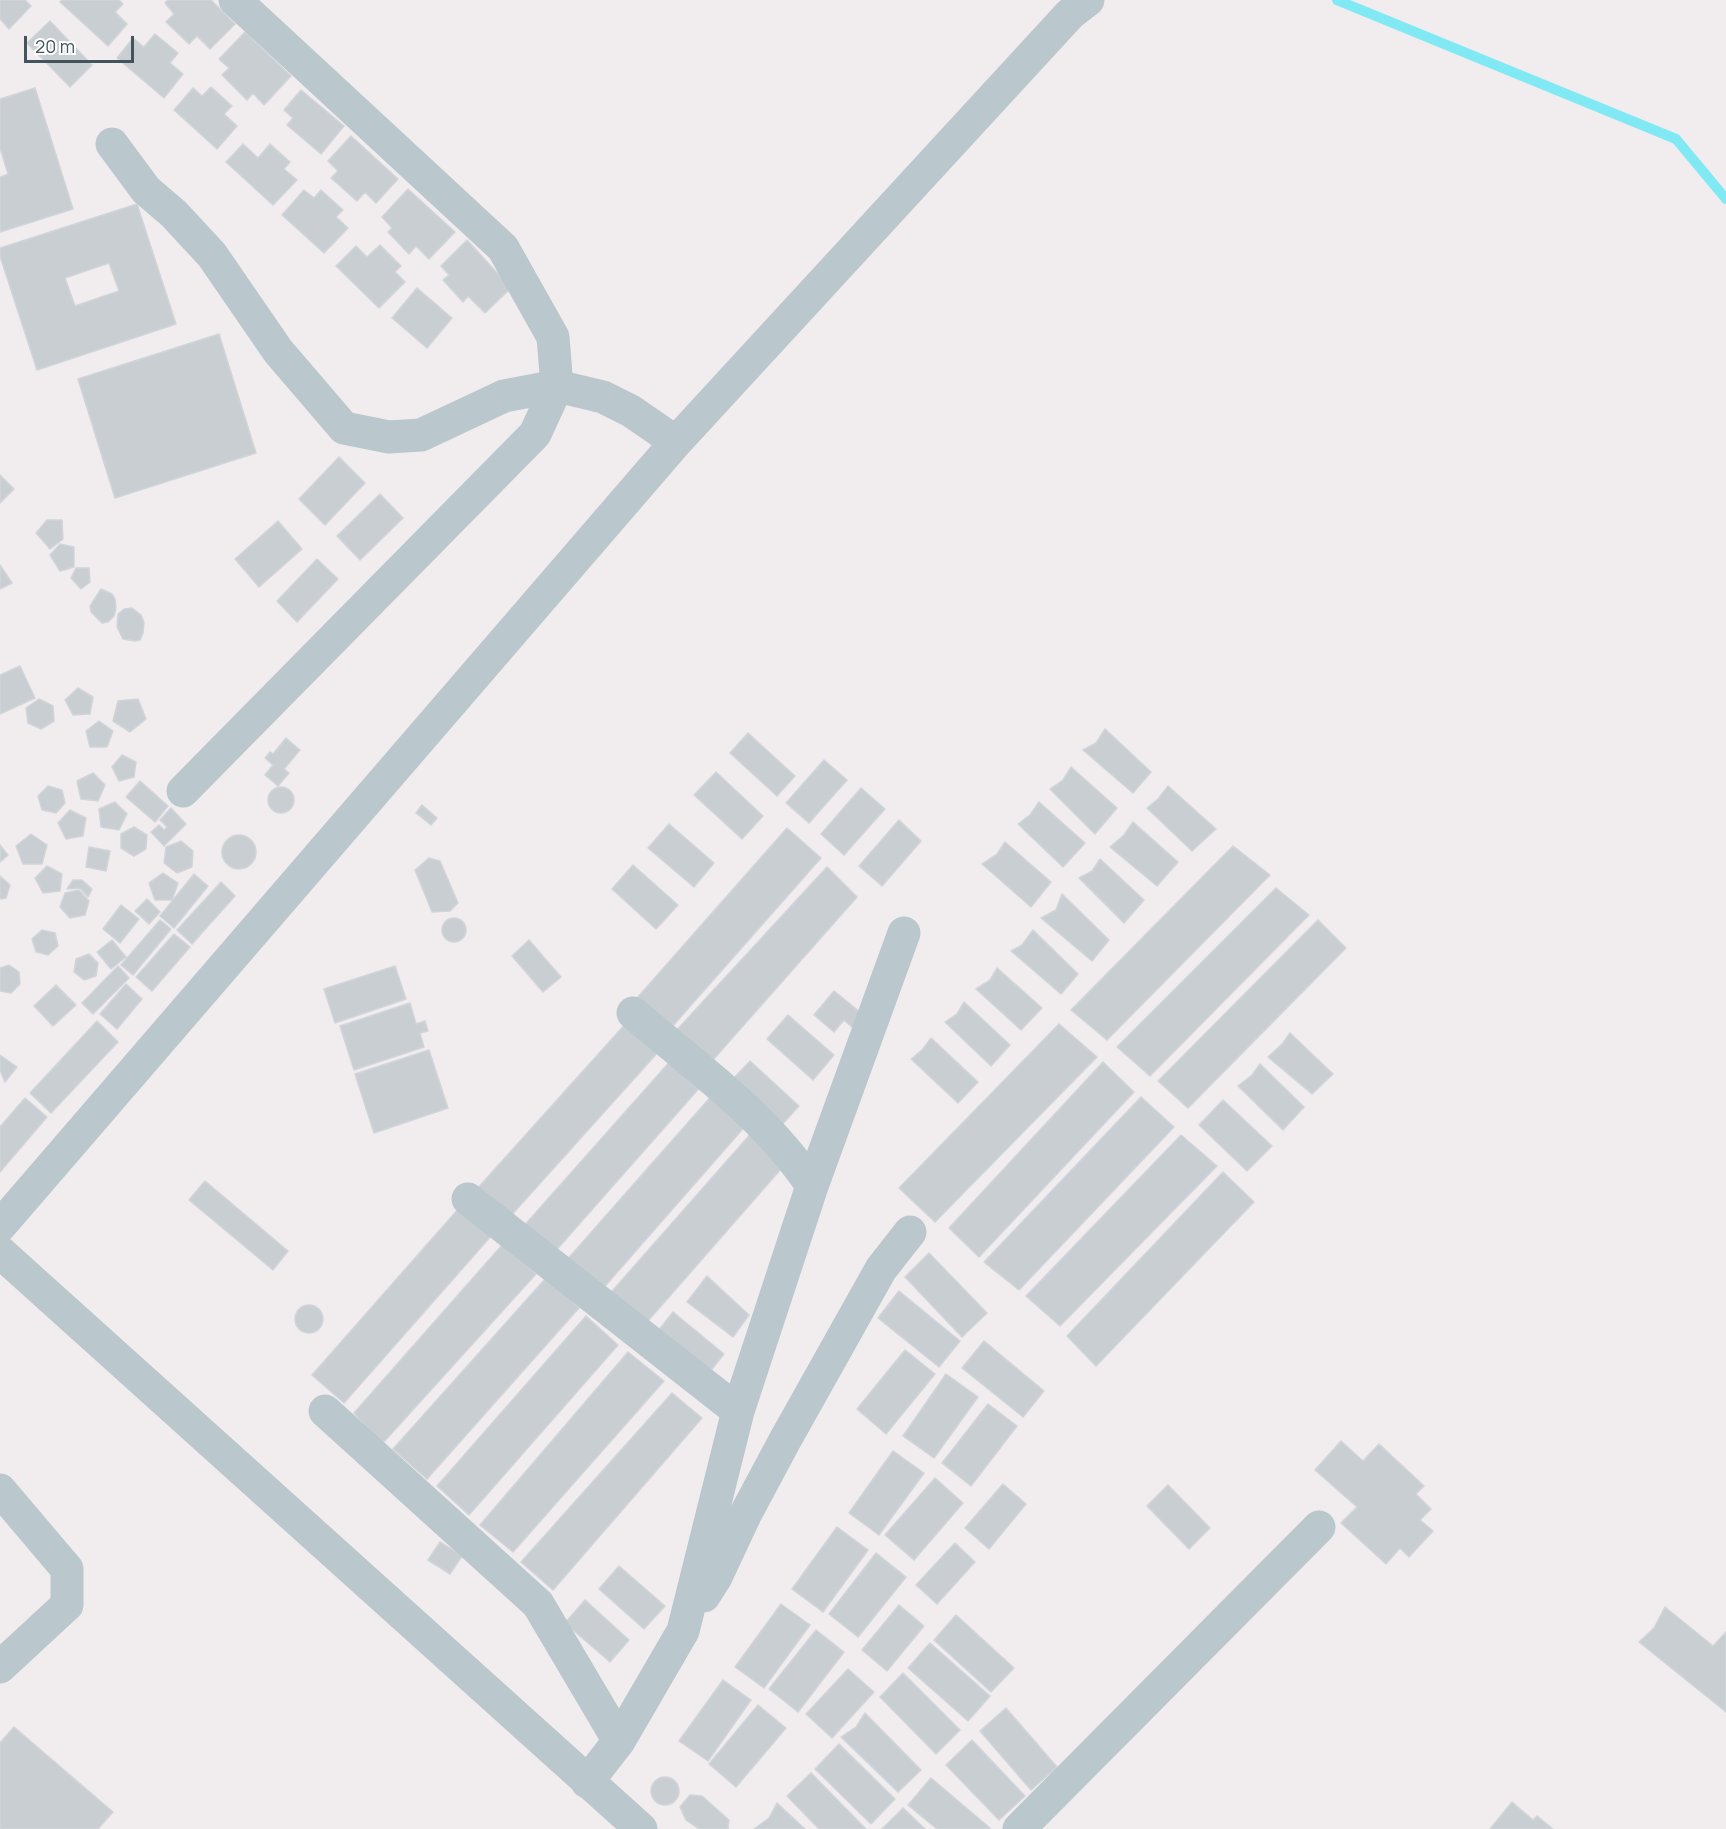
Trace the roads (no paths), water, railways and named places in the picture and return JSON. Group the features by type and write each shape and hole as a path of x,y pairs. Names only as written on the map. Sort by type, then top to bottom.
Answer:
{"street":[{"path":"183,791 535,434 557,386 554,337 503,248 235,0"},
{"path":"0,1226 676,442 1070,14 1088,0"},
{"path":"112,144 146,190 174,214 212,255 278,351 344,428 389,438 421,435 504,396 557,386 603,397 631,411 676,442"},
{"path":"683,1631 738,1411 812,1186 904,933"},
{"path":"633,1013 753,1116 800,1166 812,1186"},
{"path":"468,1199 738,1411"},
{"path":"587,1782 619,1741 716,1577 745,1515 784,1442 881,1269 910,1232"},
{"path":"0,1252 641,1829"},
{"path":"325,1411 538,1604 619,1741"},
{"path":"0,1490 67,1569 67,1605 0,1667"},
{"path":"1019,1829 1319,1527"}],"waterway":[{"path":"1337,0 1676,139 1726,199"}]}
